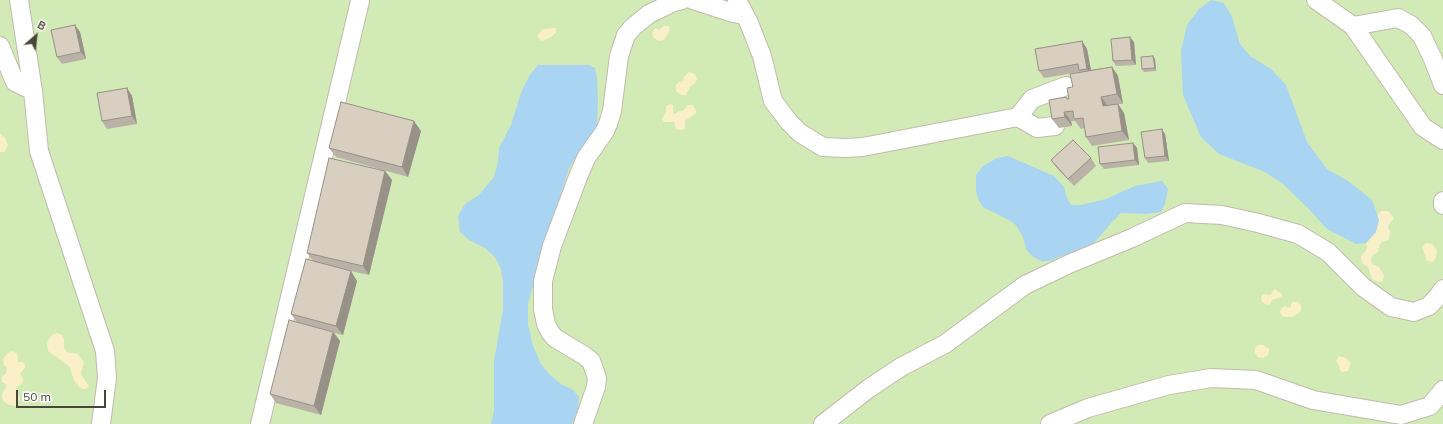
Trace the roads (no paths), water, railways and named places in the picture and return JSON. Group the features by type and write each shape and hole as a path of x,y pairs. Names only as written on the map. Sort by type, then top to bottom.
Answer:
{"lane":[{"path":"19,0 33,90 38,151 105,351 107,378 100,424"},
{"path":"260,424 360,0"},
{"path":"583,424 596,387 597,378 591,361 555,338 548,328 543,309 543,281 552,246 578,177 586,158 605,130 610,117 619,56 626,35 649,14 674,2 682,0"},
{"path":"693,0 738,14 740,7"},
{"path":"1316,0 1353,26 1423,127 1443,140"},
{"path":"740,7 762,56 773,101 789,122 800,133 824,147 862,147 1018,117 1037,128 1055,126"},
{"path":"1353,26 1398,18 1411,25 1422,36 1443,85"},
{"path":"0,46 15,82 33,90"},
{"path":"1018,117 1032,99 1066,86"},
{"path":"823,424 868,389 901,367 945,344 1025,285 1185,213 1222,214 1258,222 1298,234 1328,252 1363,287 1391,307 1414,312 1429,306 1443,289"},
{"path":"1050,424 1088,408 1169,385 1211,378 1256,380 1313,400 1401,415"},
{"path":"1383,424 1401,415 1430,406 1443,390"}],"water":[{"path":"1211,0 1224,3 1232,17 1240,44 1250,56 1271,69 1286,85 1307,142 1327,169 1348,181 1372,200 1379,220 1376,232 1366,243 1356,244 1327,229 1283,184 1265,172 1219,154 1201,137 1183,95 1181,51 1187,25 1199,9"},
{"path":"538,65 589,65 595,68 597,79 597,126 570,166 547,236 528,304 528,324 533,346 541,364 550,375 561,384 573,390 579,397 578,409 572,424 491,424 494,411 494,361 503,310 503,282 501,269 495,257 485,248 469,240 460,232 458,216 465,204 479,195 494,177 498,162 499,148 511,125 522,90 530,75"},
{"path":"1008,156 1054,176 1064,187 1071,205 1081,205 1106,199 1135,186 1162,181 1168,189 1165,204 1161,212 1147,214 1121,213 1093,244 1049,261 1041,261 1032,256 1026,249 1023,237 1016,225 983,207 979,201 976,190 976,175 983,166 997,158"}]}
